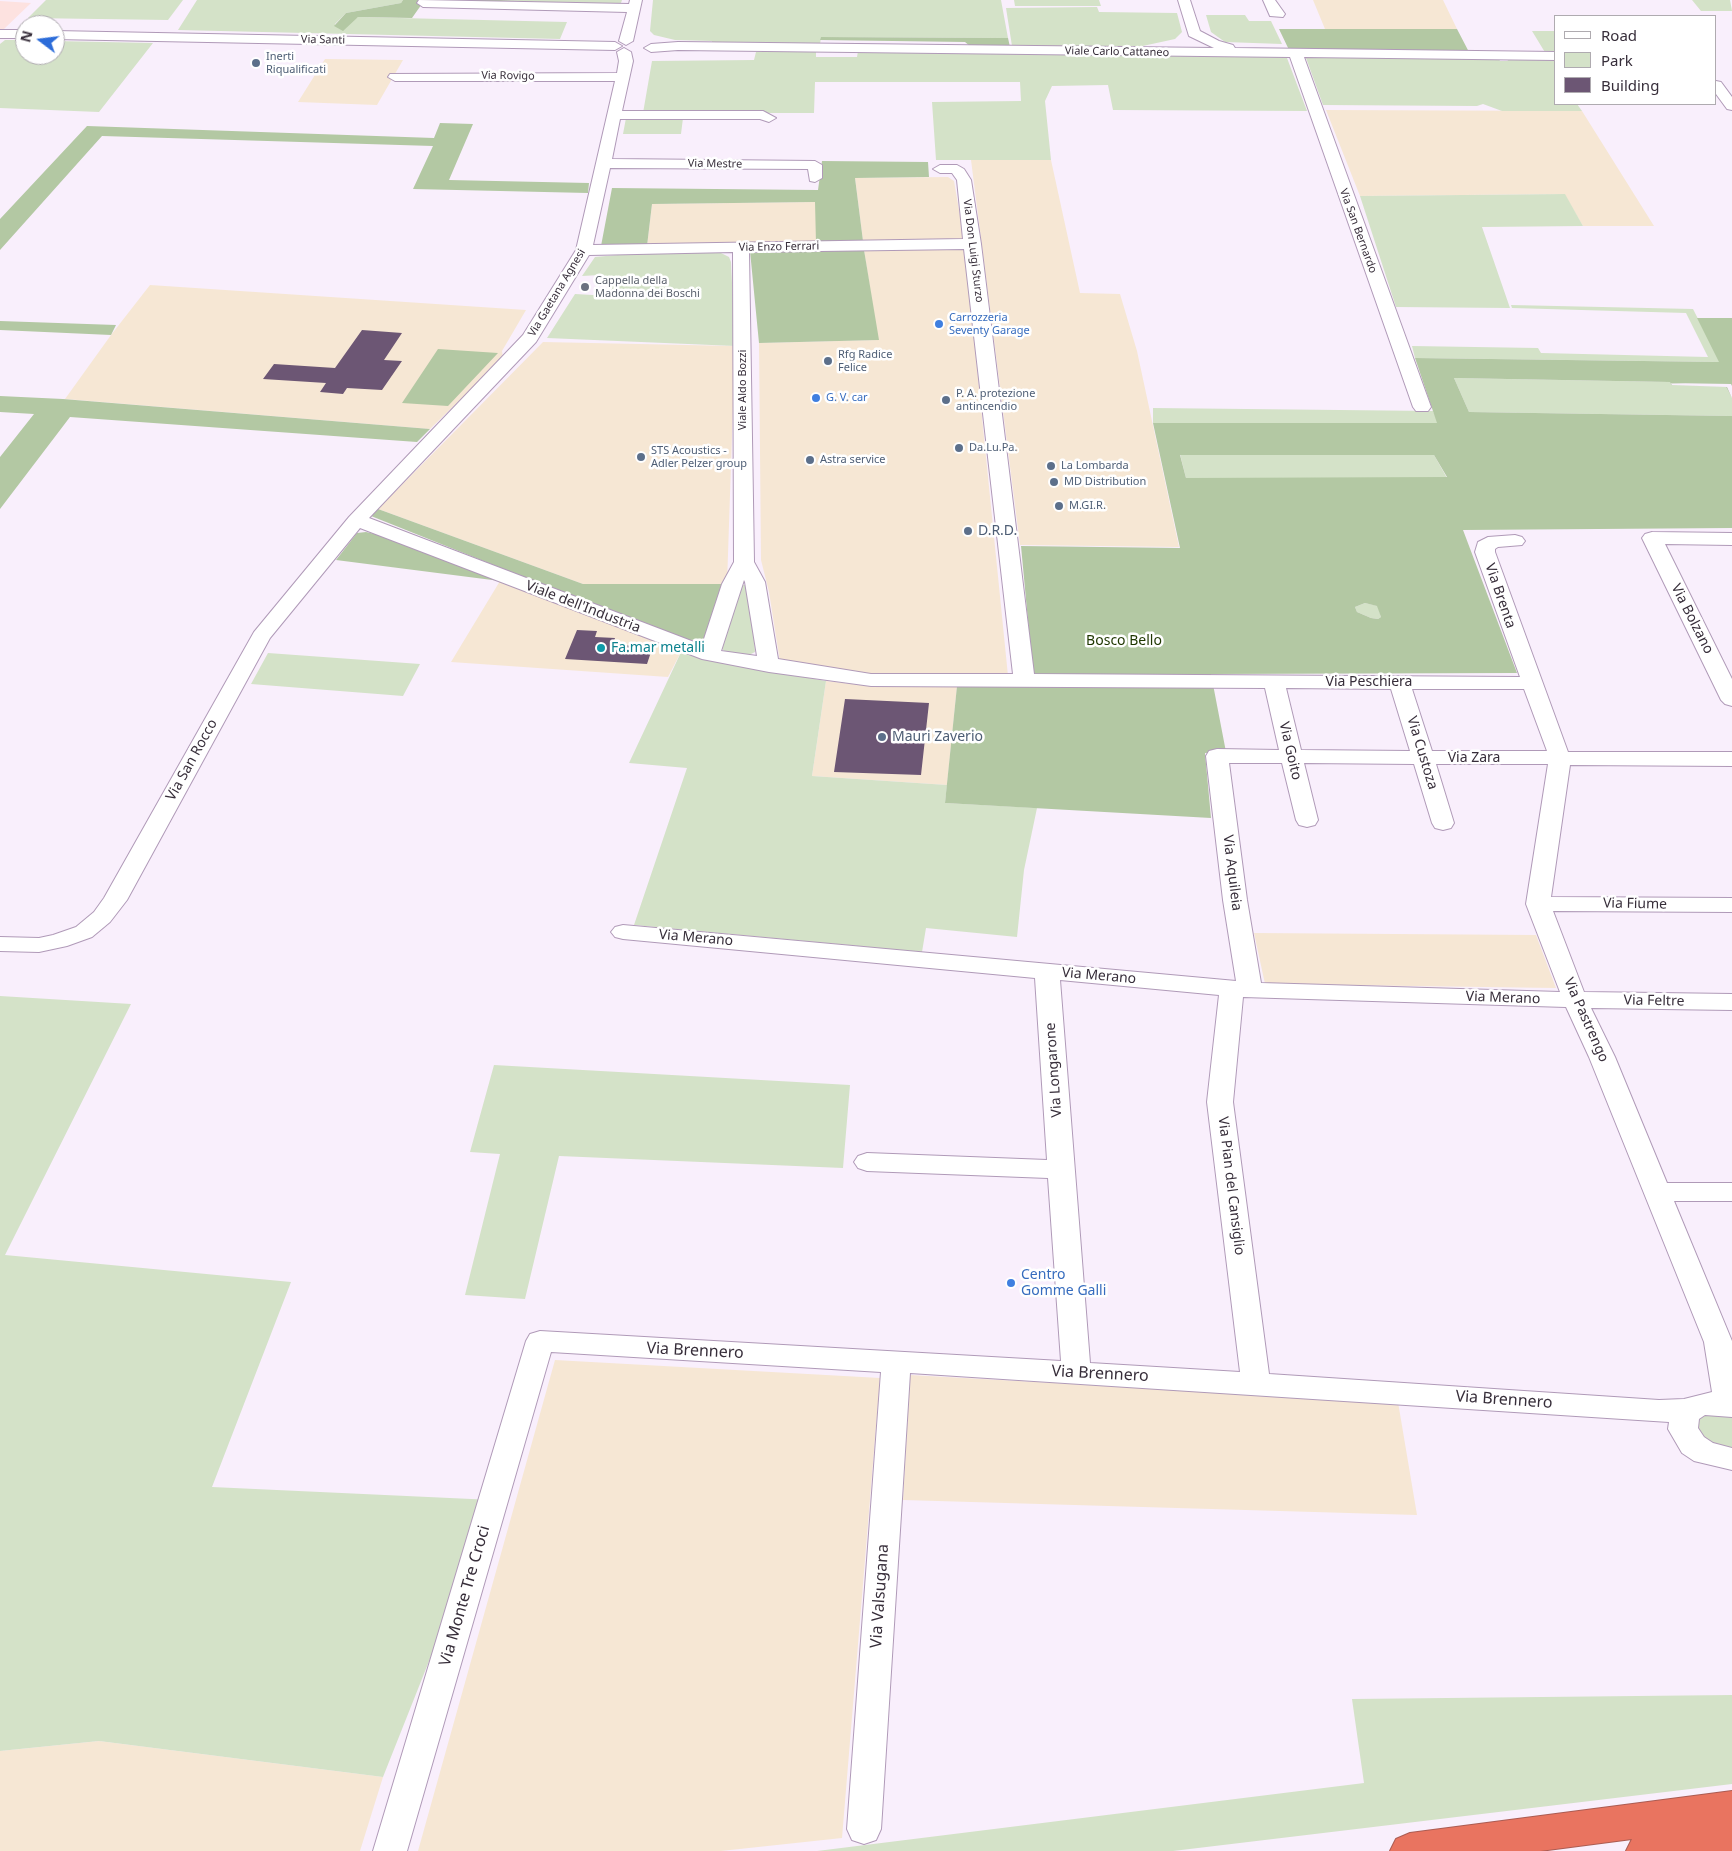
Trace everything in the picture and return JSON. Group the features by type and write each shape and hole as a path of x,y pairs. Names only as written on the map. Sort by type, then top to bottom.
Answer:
{"highway":[{"path":"1410,1851 1732,1808"},
{"path":"1646,1851 1732,1840"}],"street":[{"path":"1184,0 1194,33 1214,44 1253,54"},
{"path":"1269,0 1280,19"},
{"path":"422,4 636,4"},
{"name":"Via Gaetana Agnesi","path":"356,521 530,338 584,250 613,115 632,46 636,4"},
{"path":"1141,52 1182,43 1194,33"},
{"path":"0,34 15,34"},
{"name":"Via Santi","path":"65,35 632,46"},
{"path":"1182,43 1189,49 1200,53 1214,44"},
{"name":"Viale Carlo Cattaneo","path":"632,46 1503,58 1554,56"},
{"name":"Via San Bernardo","path":"1296,54 1422,406"},
{"name":"Via Rovigo","path":"395,77 622,77"},
{"path":"1717,86 1732,106"},
{"path":"613,115 763,115 769,118"},
{"name":"Via Mestre","path":"602,163 815,165 815,178"},
{"name":"Via Don Luigi Sturzo","path":"940,169 957,169 964,180 1024,681"},
{"name":"Via Enzo Ferrari","path":"584,250 973,244"},
{"name":"Viale Aldo Bozzi","path":"741,248 744,562 755,582 769,666"},
{"name":"Viale dell'Industria","path":"356,521 373,525 709,655 769,666 870,680 1208,682"},
{"name":"Via San Rocco","path":"0,944 59,942 84,932 102,917 115,900 261,636 356,521"},
{"name":"Via Bolzano","path":"1732,539 1652,538 1732,700"},
{"name":"Via Brenta","path":"1515,541 1495,541 1485,546 1485,552 1530,679"},
{"name":"Viale Aldo Bozzi","path":"709,655 732,584 744,562"},
{"name":"Via Peschiera","path":"1208,682 1400,683 1530,679"},
{"name":"Via Pastrengo","path":"1530,679 1560,758 1538,904 1575,1000 1602,1057 1726,1369"},
{"name":"Via Goito","path":"1274,682 1307,820"},
{"name":"Via Custoza","path":"1400,683 1443,823"},
{"name":"Via Zara","path":"1217,756 1732,759"},
{"name":"Via Aquileia","path":"1217,756 1234,900 1241,989"},
{"name":"Via Fiume","path":"1538,904 1732,905"},
{"name":"Via Merano","path":"623,932 1241,989 1575,1000"},
{"name":"Via Longarone","path":"1047,971 1076,1373"},
{"name":"Via Pian del Cansiglio","path":"1241,989 1224,1047 1220,1102 1256,1384"},
{"name":"Via Feltre","path":"1575,1000 1732,1002"},
{"path":"866,1162 1061,1169"},
{"path":"1656,1192 1732,1192"},
{"name":"Via Brennero","path":"540,1341 1659,1410 1689,1410 1698,1405 1710,1403 1726,1369"},
{"name":"Via Monte Tre Croci","path":"390,1851 540,1341"},
{"name":"Via Valsugana","path":"864,1830 896,1363"},
{"path":"1659,1410 1704,1453 1728,1460"},
{"path":"1688,1439 1683,1429 1684,1417 1689,1410"}],"shaded area":[{"path":"1313,0 1443,0 1457,29 1325,29"},
{"path":"0,1 31,3 19,15 15,15 15,18 4,29 0,29"},
{"path":"325,59 403,60 377,105 298,102"},
{"path":"1326,110 1582,111 1654,226 1583,226 1564,194 1360,196"},
{"path":"971,160 1051,160 1080,293 1120,294 1137,351 1179,547 1020,545"},
{"path":"948,177 954,181 964,239 863,241 855,178"},
{"path":"816,202 816,243 647,246 652,204"},
{"path":"965,248 1008,676 873,676 780,662 769,592 761,560 759,343 878,340 864,250"},
{"path":"150,285 526,310 502,351 503,358 430,429 65,399"},
{"path":"543,342 735,346 727,584 583,584 378,509"},
{"path":"500,581 682,650 668,677 451,662"},
{"path":"826,681 870,686 957,686 947,785 812,776"},
{"path":"1254,933 1536,935 1556,988 1265,984"},
{"path":"555,1360 880,1378 842,1838 721,1851 418,1851"},
{"path":"910,1375 1398,1402 1417,1515 903,1500"},
{"path":"99,1741 383,1777 360,1851 0,1851 0,1751"}],"green space":[{"path":"46,0 183,0 168,20 65,19 65,15 31,15"},
{"path":"197,0 403,0 401,3 346,13 335,24 335,26 341,27 358,17 567,22 560,39 178,30"},
{"path":"403,0 500,0 571,4 424,1 412,18 358,17 343,31 334,26 346,13 401,3"},
{"path":"500,0 622,0 620,6"},
{"path":"653,0 1001,0 1008,38 821,37 820,45 712,45 712,41 675,40 654,35 650,31"},
{"path":"1014,0 1099,0 1101,6 1015,6"},
{"path":"1692,0 1730,0 1732,11 1701,11"},
{"path":"1097,7 1099,12 1177,13 1182,32 1175,39 1138,47 1012,46 1006,8"},
{"path":"1206,15 1245,15 1249,21 1271,21 1282,44 1225,42 1211,32"},
{"path":"1279,29 1457,29 1470,54 1290,52"},
{"path":"1532,31 1554,31 1554,54 1546,54"},
{"path":"821,37 1008,38 1010,47 971,47 965,42 820,40"},
{"path":"5,40 15,40 15,65 65,65 65,41 153,43 99,112 0,108 0,44"},
{"path":"858,51 1278,56 1287,58 1307,111 1113,110 1108,85 1052,86 1045,101 1051,160 936,160 932,102 1021,101 1020,82 815,82 814,113 643,113 652,61 754,60 756,52 816,52 816,57 857,57"},
{"path":"1315,56 1498,57 1500,61 1508,61 1506,57 1554,58 1554,105 1578,105 1582,111 1502,111 1483,104 1477,106 1323,105 1306,58"},
{"path":"626,118 683,118 681,134 623,134"},
{"path":"440,123 473,124 449,180 589,183 588,193 413,189 433,146 102,136 0,250 0,219 87,126 434,138"},
{"path":"822,161 928,162 929,177 855,178 863,241 816,243 815,202 652,204 647,246 601,246 612,188 818,190"},
{"path":"1565,194 1583,226 1482,227 1510,308 1396,307 1360,196"},
{"path":"864,250 879,340 759,343 750,251"},
{"path":"640,253 721,253 729,257 731,262 735,346 547,338 575,294 593,295 610,289 613,283 609,278 600,275 582,276 595,257"},
{"path":"1511,305 1693,309 1720,362 1415,358 1412,346 1538,348 1541,353 1708,357 1686,313 1512,308"},
{"name":"Bosco Bello","path":"1697,318 1732,318 1732,386 1731,384 1454,378 1469,412 1732,416 1732,528 1463,530 1517,673 1211,674 1226,752 1205,753 1211,818 945,803 957,686 1034,685 1021,546 1180,548 1153,423 1437,423 1415,358 1719,362","holes":["1180,455 1434,455 1447,477 1186,478","1365,603 1377,606 1381,617 1378,619 1371,618 1357,612 1355,607"]},
{"path":"0,321 116,325 111,335 0,330"},
{"path":"438,349 498,353 448,406 402,403"},
{"path":"1454,378 1670,382 1671,385 1726,387 1732,398 1732,416 1469,412"},
{"path":"0,396 63,399 430,429 417,442 70,417 0,509 0,457 34,414 0,412"},
{"path":"1153,408 1433,411 1438,423 1153,423"},
{"path":"1180,454 1434,455 1447,478 1186,478"},
{"path":"378,509 583,584 727,584 705,639 690,640 656,630 371,516"},
{"path":"366,532 379,535 500,581 336,560 357,533"},
{"path":"740,585 746,585 751,588 755,652 747,656 731,655 723,650 721,646"},
{"path":"1365,603 1378,606 1381,617 1378,619 1371,618 1357,612 1355,607"},
{"path":"682,650 719,662 826,681 812,776 947,785 945,803 1037,808 1024,870 1017,937 926,928 922,952 634,925 687,768 629,763"},
{"path":"268,653 420,664 403,696 251,684"},
{"path":"0,996 131,1004 5,1255 291,1282 212,1487 493,1500 383,1777 99,1741 0,1751"},
{"path":"494,1065 850,1085 843,1168 559,1156 525,1299 465,1295 500,1154 470,1152"},
{"path":"1707,1412 1732,1416 1732,1448 1708,1444 1695,1430 1699,1416"},
{"path":"1732,1695 1732,1784 1173,1851 817,1851 1364,1783 1352,1699"}],"building":[{"path":"362,330 402,333 384,360 402,361 382,390 347,388 343,394 320,392 326,383 263,379 274,364 335,368"},
{"name":"Fa.mar metalli","path":"577,630 597,631 595,637 615,638 613,644 633,646 631,651 651,652 647,664 565,659"},
{"name":"Mauri Zaverio","path":"845,699 929,703 921,775 834,772"}],"place":[{"name":"Inerti Riqualificati","path":"256,63"},
{"name":"Cappella della Madonna dei Boschi","path":"585,287"},
{"name":"Carrozzeria Seventy Garage","path":"939,324"},
{"name":"Rfg Radice Felice","path":"828,361"},
{"name":"G. V. car","path":"816,398"},
{"name":"P. A. protezione antincendio","path":"946,400"},
{"name":"Da.Lu.Pa.","path":"959,448"},
{"name":"STS Acoustics - Adler Pelzer group","path":"641,457"},
{"name":"Astra service","path":"810,460"},
{"name":"La Lombarda","path":"1051,466"},
{"name":"MD Distribution","path":"1054,482"},
{"name":"M.GI.R.","path":"1059,506"},
{"name":"D.R.D.","path":"968,531"},
{"name":"Fa.mar metalli","path":"601,648"},
{"name":"Mauri Zaverio","path":"882,737"},
{"name":"Centro Gomme Galli","path":"1011,1283"}]}
